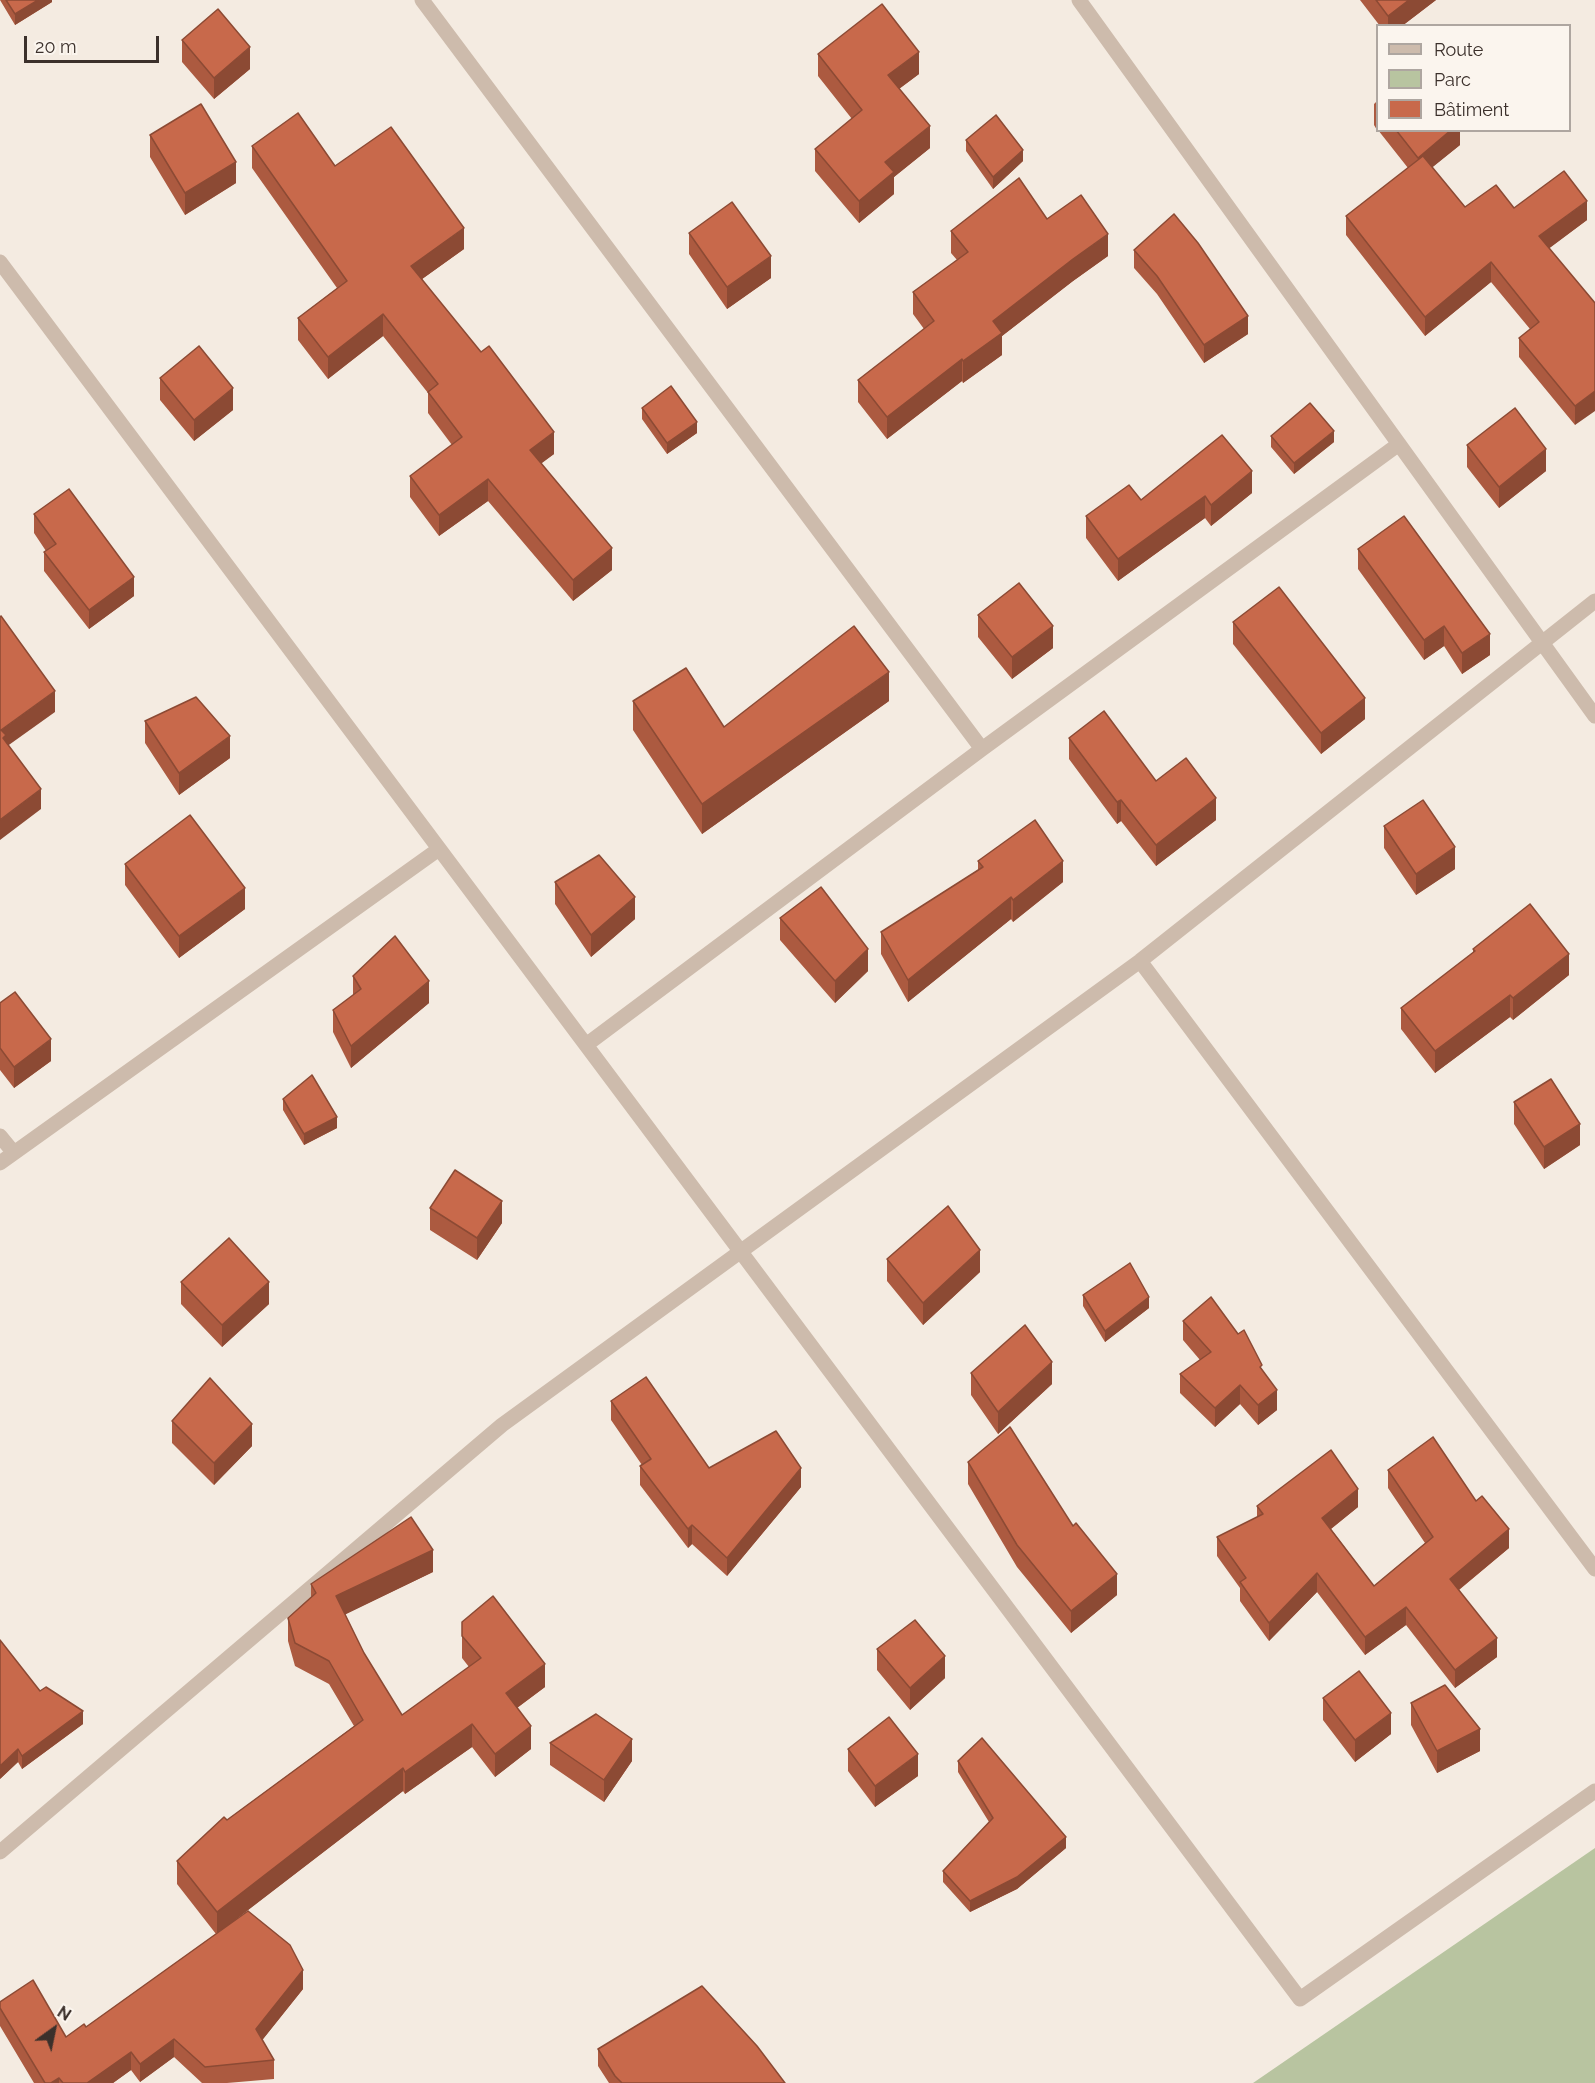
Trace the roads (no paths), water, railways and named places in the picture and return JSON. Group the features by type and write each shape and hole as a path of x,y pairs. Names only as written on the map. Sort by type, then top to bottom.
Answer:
{"street":[{"path":"422,0 982,749"},
{"path":"1078,0 1595,716"},
{"path":"0,262 1300,1999 1595,1791"},
{"path":"586,1045 982,749 1399,444"},
{"path":"0,1852 502,1425 1140,961 1595,601"},
{"path":"0,1163 439,849"},
{"path":"1140,961 1595,1569"},
{"path":"0,1136 14,1153"}]}
